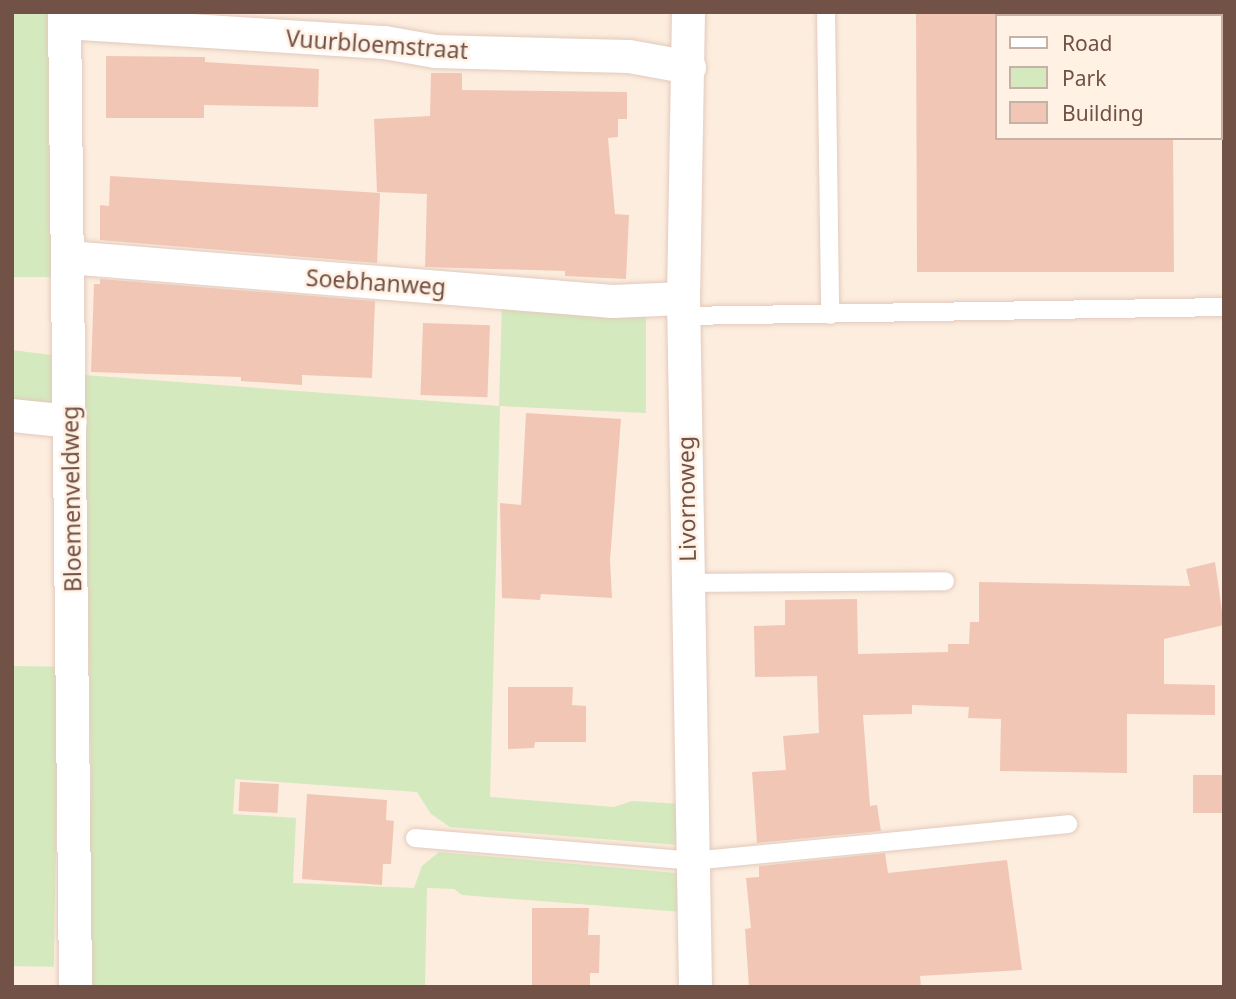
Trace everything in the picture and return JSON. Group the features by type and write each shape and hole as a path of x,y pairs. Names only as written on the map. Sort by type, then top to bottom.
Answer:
{"street":[{"name":"Livornoweg","path":"688,12 683,307 695,987"},
{"name":"Vuurbloemstraat","path":"64,17 384,42 435,51 629,56 689,67"},
{"name":"Bloemenveldweg","path":"64,17 75,987"},
{"name":"Soebhanweg","path":"68,257 683,307"},
{"path":"12,415 69,421"}],"lane":[{"path":"826,12 830,315"},
{"path":"683,307 830,315 1224,307"},
{"path":"687,583 945,581"},
{"path":"415,838 692,861 1068,824"}],"green space":[{"path":"12,12 53,12 53,277 12,277"},
{"path":"502,302 646,314 646,413 500,406 490,797 614,807 632,801 681,804 678,845 450,827 431,814 417,792 235,779 233,814 296,818 293,883 414,888 422,866 439,852 676,873 680,875 683,912 462,895 454,889 427,888 425,987 86,987 91,770 84,375 499,406"},
{"path":"12,350 59,356 58,414 12,408"},
{"path":"12,666 59,667 54,967 12,966"}],"building":[{"path":"916,12 996,12 995,140 1173,140 1174,272 917,272"},
{"path":"106,56 205,57 205,62 319,69 318,107 204,105 204,118 106,118"},
{"path":"431,73 462,73 462,90 627,92 627,119 618,119 618,137 608,138 615,214 629,215 626,279 565,276 565,271 425,267 427,194 377,192 374,119 430,116"},
{"path":"110,176 380,193 377,263 100,240 100,205 109,206"},
{"path":"100,279 375,301 372,378 302,375 302,385 241,381 241,377 91,372 94,284 100,284"},
{"path":"423,323 490,325 487,397 420,395"},
{"path":"526,413 621,419 610,560 612,598 541,594 540,600 502,598 500,503 521,505"},
{"path":"1215,562 1224,625 1164,639 1164,684 1215,685 1215,715 1127,714 1127,773 1000,771 1001,719 968,718 969,707 912,705 912,714 863,715 870,806 877,805 881,831 757,843 752,772 786,770 783,736 819,733 817,676 755,677 754,626 785,625 785,600 857,599 858,654 948,652 948,644 969,644 970,622 979,622 979,582 1190,586 1186,569"},
{"path":"508,687 573,687 572,705 586,706 586,742 535,742 534,748 508,749"},
{"path":"1193,775 1224,775 1224,813 1193,813"},
{"path":"240,782 279,784 277,813 238,811"},
{"path":"307,794 387,800 386,820 394,821 391,864 383,864 382,885 302,879"},
{"path":"885,853 888,873 1007,860 1022,970 920,976 921,987 749,987 745,929 751,928 746,878 759,877 759,866"},
{"path":"532,908 589,908 588,935 600,935 599,973 590,973 590,987 532,987"}]}
